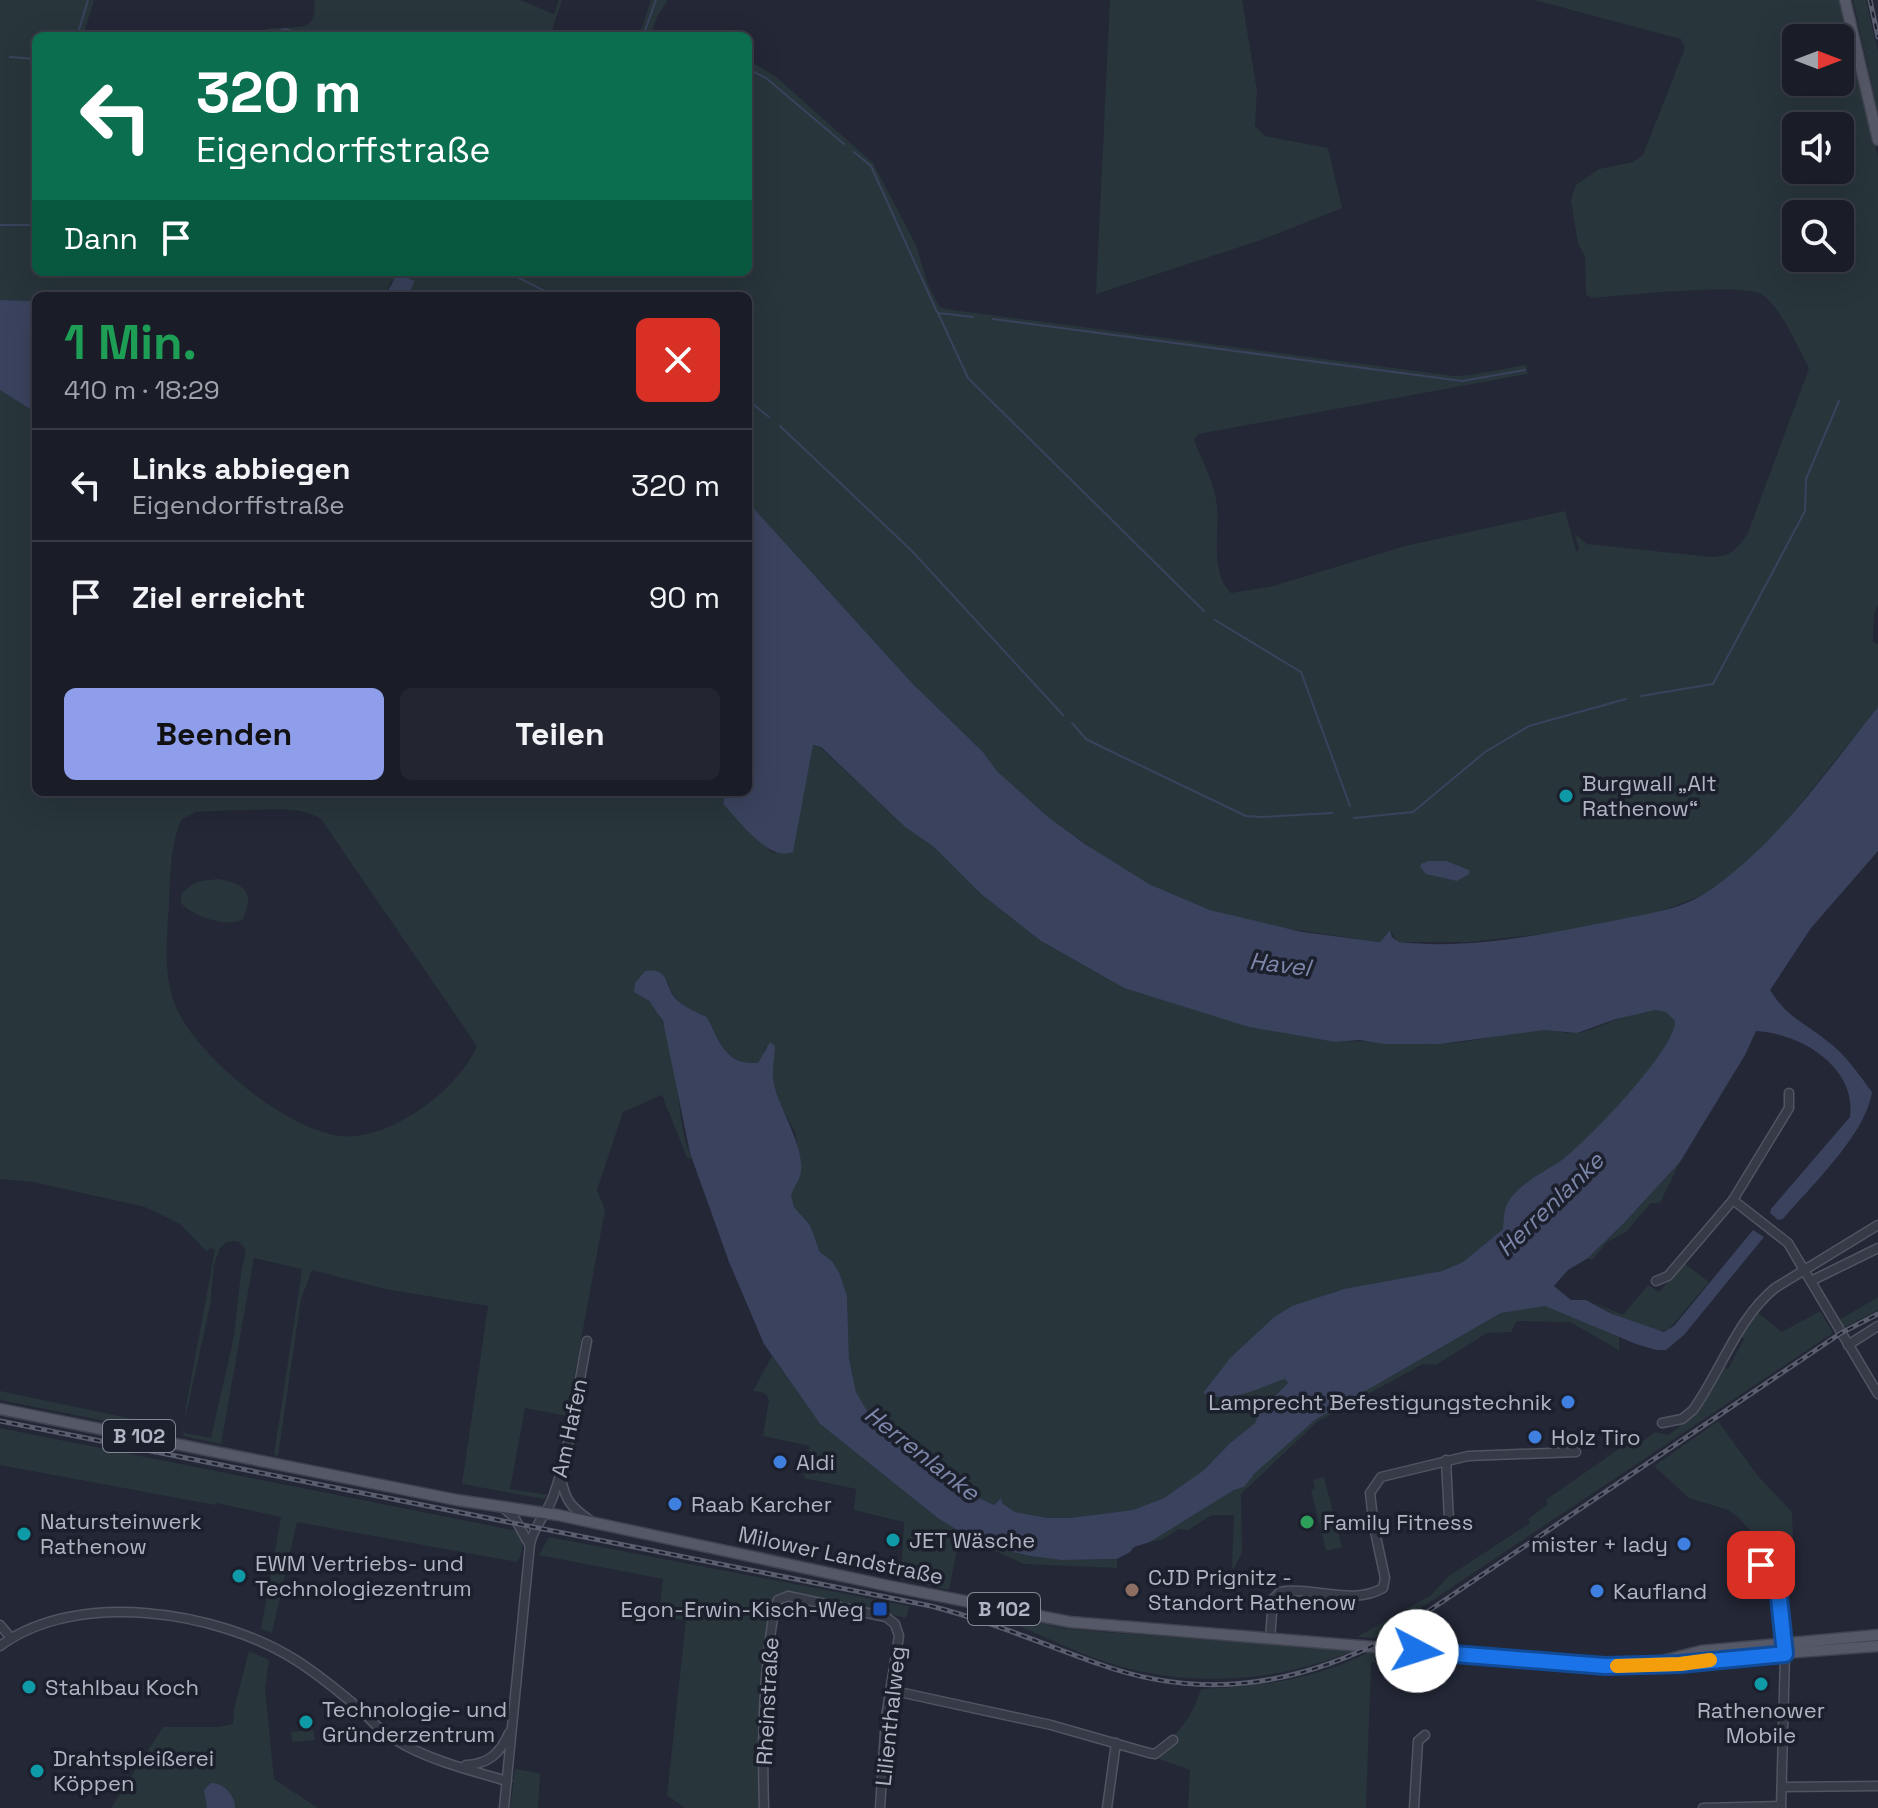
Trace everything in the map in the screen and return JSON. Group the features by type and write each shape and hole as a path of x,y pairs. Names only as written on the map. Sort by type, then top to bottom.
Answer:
{"main road":[{"path":"1845,0 1878,140"},
{"name":"Milower Landstraße","path":"0,1409 457,1500 544,1513 1070,1622 1555,1663 1641,1666 1878,1646"},
{"name":"Milower Landstraße","path":"1641,1666 1701,1651 1878,1635"}],"street":[{"path":"1656,1281 1668,1276 1733,1200 1789,1108 1789,1093"},
{"path":"1733,1200 1782,1236 1878,1394"},
{"path":"1662,1423 1682,1419 1693,1410 1756,1305 1775,1288 1878,1225"},
{"path":"1811,1281 1878,1248"},
{"path":"1848,1345 1878,1326"},
{"name":"Am Hafen","path":"504,1808 530,1544 534,1527 553,1498 560,1475 587,1341"},
{"path":"1270,1639 1273,1599 1280,1592 1348,1595 1376,1593 1383,1588 1385,1578 1370,1493 1381,1477 1468,1456 1576,1452"},
{"path":"1446,1460 1449,1520"},
{"name":"Milower Landstraße","path":"560,1475 565,1498 595,1524"},
{"path":"500,1506 514,1517 530,1544"},
{"path":"1703,1808 1781,1807 1785,1642 1777,1579"},
{"name":"Rheinstraße","path":"764,1808 767,1651 775,1606 783,1597 886,1617 895,1624"},
{"path":"0,1646 40,1623 86,1613 138,1614 217,1626 254,1639 296,1660 390,1737 411,1749 507,1781"},
{"name":"Lilienthalweg","path":"880,1808 886,1717 899,1636 895,1624"},
{"path":"0,1625 11,1638"},
{"path":"890,1690 1051,1725 1155,1754 1173,1740"},
{"path":"449,1763 469,1765 492,1758 502,1748 512,1728"},
{"path":"1414,1808 1418,1741 1425,1735"},
{"path":"1107,1808 1116,1743"},
{"path":"1782,1787 1878,1786"}],"shaded area":[{"path":"0,0 94,0 84,32 32,32 32,276 752,276 752,62 775,76 873,163 916,245 928,285 939,306 945,309 1454,376 1526,365 1528,374 1198,434 1194,440 1216,497 1220,574 1231,593 1273,586 1405,546 1565,511 1576,551 1579,550 1575,534 1587,544 1719,556 1733,551 1748,533 1809,368 1770,301 1751,291 1681,291 1591,298 1586,294 1585,256 1578,244 1571,200 1576,185 1599,169 1633,162 1643,155 1685,48 1681,39 1534,0 1841,0 1847,24 1782,24 1782,96 1854,96 1854,55 1878,157 1878,605 1874,613 1873,642 1878,644 1878,707 1777,833 1737,870 1701,896 1658,912 1577,930 1469,942 1398,942 1390,930 1380,942 1282,928 1210,910 1149,884 1047,816 997,771 983,752 911,682 752,506 752,292 410,292 415,281 391,281 387,292 32,292 32,301 0,300"},
{"path":"520,0 554,14 559,0 562,0 551,32 258,32 307,24 312,20 314,1"},
{"path":"651,0 668,0 652,32 640,32"},
{"path":"1110,0 1242,0 1257,91 1255,126 1265,136 1328,148 1342,208 1261,240 1096,294"},
{"path":"1853,0 1866,0 1878,51 1878,111"},
{"path":"0,390 32,410 32,796 725,796 723,804 771,852 790,854 812,745 820,747 905,827 934,847 981,894 1041,941 1124,988 1336,1042 1441,1044 1532,1031 1576,1033 1648,1011 1670,1014 1675,1021 1675,1029 1667,1044 1625,1098 1577,1148 1517,1190 1507,1207 1503,1229 1463,1262 1442,1271 1336,1291 1273,1318 1231,1357 1227,1398 1285,1379 1288,1383 1259,1412 1255,1423 1204,1470 1164,1498 1133,1510 1069,1518 1015,1512 1002,1503 994,1505 963,1491 961,1481 933,1467 879,1431 856,1392 849,1359 847,1296 839,1272 832,1261 820,1252 810,1225 794,1207 790,1196 800,1158 795,1132 774,1085 775,1050 765,1047 758,1063 738,1060 725,1050 707,1017 677,1000 668,981 639,995 653,1007 670,1045 681,1118 692,1159 687,1158 662,1095 623,1112 597,1190 605,1210 567,1416 525,1408 510,1489 549,1495 544,1499 462,1484 488,1306 385,1289 312,1270 301,1299 278,1456 274,1455 302,1269 254,1258 221,1444 183,1436 184,1430 185,1433 211,1438 234,1336 246,1250 239,1242 227,1242 220,1248 214,1264 210,1306 184,1421 215,1250 210,1248 207,1252 180,1224 145,1207 33,1182 0,1179","holes":["302,811 321,819 477,1046 468,1063 439,1095 401,1121 380,1130 341,1136 294,1120 244,1086 220,1065 200,1044 174,1002 167,966 167,941 170,873 181,820 196,812"]},
{"path":"219,879 246,891 248,903 242,920 227,922 210,919 193,913 181,903 181,894 190,886"},
{"path":"1680,1162 1660,1203 1651,1203 1626,1232 1607,1242 1592,1260 1588,1258 1624,1223"},
{"path":"1684,1263 1709,1282 1668,1330 1641,1327 1595,1303 1623,1315 1648,1285 1659,1292"},
{"path":"1878,1297 1878,1310 1843,1328 1839,1320"},
{"path":"1531,1299 1619,1337 1619,1350 1570,1322 1517,1321 1511,1332 1487,1333 1436,1365 1423,1364 1317,1422 1241,1494 1242,1553 1234,1568 1234,1515 1212,1515 1188,1530 1179,1529 1161,1540 1150,1542 1234,1490 1244,1487 1254,1473 1315,1420 1501,1313 1516,1310"},
{"path":"1820,1311 1833,1333 1376,1638 1357,1637 1431,1595 1449,1576 1530,1523 1528,1519 1547,1505 1547,1499 1623,1446 1641,1442 1655,1432 1668,1435 1678,1428 1700,1405 1724,1367 1728,1369 1744,1339 1741,1336 1757,1312 1782,1332"},
{"path":"772,1356 820,1424 939,1519 967,1536 999,1549 1061,1560 1117,1559 1117,1568 1024,1564 960,1535 949,1590 901,1580 904,1522 854,1510 856,1489 804,1478 810,1446 763,1436 769,1400 765,1393 753,1391"},
{"path":"0,1391 176,1428 175,1435 0,1400"},
{"path":"1718,1421 1758,1476 1792,1512 1793,1537 1785,1542 1765,1547 1738,1517 1728,1510 1689,1498 1654,1466"},
{"path":"0,1428 518,1531 522,1551 517,1562 297,1522 272,1633 261,1629 281,1517 0,1465"},
{"path":"1324,1477 1342,1547 1326,1551 1311,1490 1315,1489 1313,1480"},
{"path":"549,1537 909,1606 906,1618 790,1593 773,1605 764,1651 761,1808 685,1808 667,1795 686,1621 659,1616 663,1579 539,1555"},
{"path":"996,1612 1065,1629 1354,1651 1323,1662 1261,1676 1198,1679 1166,1676 1103,1661 996,1616"},
{"path":"249,1651 269,1660 265,1689 274,1779 318,1808 111,1808 163,1727 233,1724"},
{"path":"1369,1652 1390,1653 1388,1658 1403,1658 1371,1663 1366,1808 1188,1808 1190,1770 1151,1756 1184,1724 1201,1689 1287,1680 1329,1669"},
{"path":"313,1729 315,1740 292,1742 291,1732"},
{"path":"515,1769 540,1773 538,1808 510,1808"}],"water":[{"path":"396,276 415,281 410,292 387,292"},
{"path":"0,300 32,301 32,410 0,390"},
{"path":"752,506 911,682 983,752 997,771 1047,816 1149,884 1210,910 1302,932 1380,942 1390,930 1392,937 1399,942 1481,942 1563,930 1684,904 1730,875 1777,831 1878,707 1878,851 1811,928 1770,990 1789,1013 1826,1040 1851,1064 1872,1092 1868,1108 1836,1159 1783,1219 1778,1220 1770,1213 1771,1209 1850,1117 1850,1099 1835,1068 1822,1056 1790,1038 1756,1031 1745,1055 1680,1162 1624,1223 1588,1258 1568,1270 1554,1286 1571,1300 1586,1300 1612,1314 1664,1332 1674,1326 1753,1230 1764,1237 1684,1335 1666,1350 1636,1344 1545,1306 1501,1313 1315,1420 1255,1473 1244,1487 1117,1559 1061,1560 999,1549 967,1536 939,1519 820,1424 764,1344 729,1262 690,1153 663,1021 649,1001 634,992 635,983 645,971 659,972 677,1000 707,1017 720,1043 731,1056 747,1063 758,1063 770,1042 775,1046 774,1084 800,1158 799,1179 791,1196 794,1207 810,1225 820,1252 832,1261 839,1272 847,1296 849,1359 856,1392 879,1431 933,1467 961,1481 964,1491 994,1505 1001,1498 1002,1503 1015,1512 1048,1518 1133,1510 1164,1498 1204,1470 1255,1423 1259,1412 1288,1383 1285,1379 1233,1396 1203,1393 1231,1357 1273,1318 1292,1306 1344,1289 1442,1271 1463,1262 1503,1229 1506,1208 1518,1190 1575,1149 1629,1093 1661,1052 1672,1034 1675,1021 1666,1012 1655,1010 1577,1033 1544,1030 1440,1044 1384,1044 1359,1040 1336,1042 1249,1027 1124,988 1041,941 981,894 934,847 905,827 821,747 813,745 793,852 784,854 765,846 723,804 725,796 752,796"},
{"path":"1428,861 1446,861 1469,870 1469,874 1457,881 1426,874 1420,867"},
{"path":"211,1783 228,1791 235,1808 207,1808 204,1790"}],"waterway":[{"path":"78,32 88,0"},
{"path":"644,32 656,0"},
{"path":"274,32 286,29 295,32"},
{"path":"10,57 32,59"},
{"path":"752,71 766,78 844,144"},
{"path":"854,152 871,166 937,312"},
{"path":"0,225 32,225"},
{"path":"515,276 547,292"},
{"path":"973,317 938,313 968,378 1204,611"},
{"path":"993,319 1462,381 1525,370"},
{"path":"1641,696 1713,684 1805,511 1806,479 1839,401"},
{"path":"752,403 769,417"},
{"path":"780,426 912,551 1063,715"},
{"path":"1215,620 1301,672 1350,806"},
{"path":"1354,818 1413,812 1485,752 1529,726 1626,699"},
{"path":"1072,723 1086,739 1246,816 1332,813"}],"railway":[{"path":"1870,0 1878,37"},
{"path":"0,1421 931,1606 1137,1675 1211,1685 1248,1683 1319,1667 1390,1637 1841,1333 1878,1314"}],"slow traffic":[{"path":"1617,1666 1710,1660"}],"place":[{"name":"Burgwall „Alt Rathenow“","path":"1566,796"},
{"name":"Lamprecht Befestigungstechnik","path":"1568,1402"},
{"name":"Holz Tiro","path":"1535,1437"},
{"name":"Aldi","path":"780,1462"},
{"name":"Raab Karcher","path":"675,1504"},
{"name":"Family Fitness","path":"1307,1522"},
{"name":"Natursteinwerk Rathenow","path":"24,1534"},
{"name":"JET Wäsche","path":"893,1540"},
{"name":"mister + lady","path":"1684,1544"},
{"name":"EWM Vertriebs- und Technologiezentrum","path":"239,1576"},
{"name":"CJD Prignitz - Standort Rathenow","path":"1132,1590"},
{"name":"Kaufland","path":"1597,1591"},
{"name":"Egon-Erwin-Kisch-Weg","path":"880,1609"},
{"name":"Rathenower Mobile","path":"1761,1684"},
{"name":"Stahlbau Koch","path":"29,1687"},
{"name":"Technologie- und Gründerzentrum","path":"306,1722"},
{"name":"Drahtspleißerei Köppen","path":"37,1771"}],"route":[{"path":"1417,1651 1605,1666 1680,1664 1785,1654 1777,1579 1765,1576 1761,1565"}],"water label":[{"name":"Havel","path":"1280,964"},
{"name":"Herrenlanke","path":"1550,1204"},
{"name":"Herrenlanke","path":"922,1453"}]}
